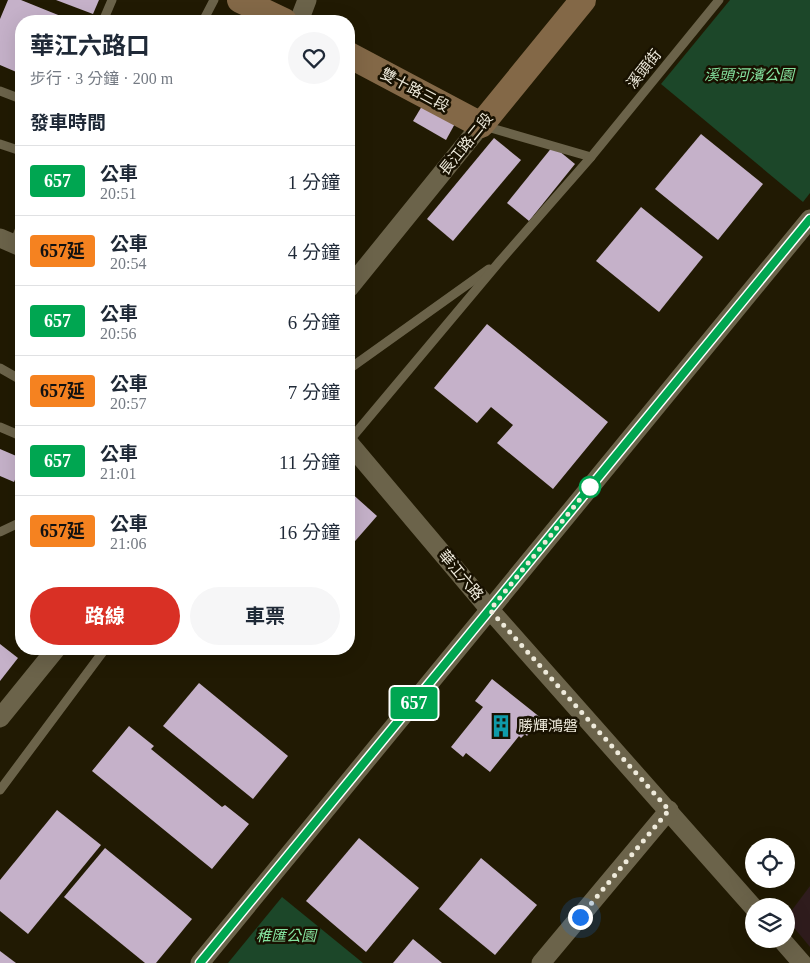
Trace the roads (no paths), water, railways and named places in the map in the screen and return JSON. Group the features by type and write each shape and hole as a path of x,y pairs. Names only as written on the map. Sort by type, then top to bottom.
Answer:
{"street":[{"path":"240,0 271,15"},
{"path":"301,15 307,0"},
{"name":"長江路二段","path":"355,281 582,0"},
{"name":"雙十路三段","path":"355,58 481,125"},
{"path":"200,963 810,219"},
{"name":"華江六路","path":"355,449 490,610 745,898"},
{"path":"0,718 51,655"},
{"path":"541,963 669,810"},
{"path":"789,948 802,963"}],"lane":[{"path":"106,15 112,0"},
{"path":"206,15 214,0"},
{"name":"溪頭街","path":"500,261 591,157 719,0"},
{"path":"0,91 15,97"},
{"path":"481,125 591,157"},
{"path":"0,144 15,149"},
{"path":"355,365 500,261"},
{"path":"355,435 500,261"},
{"path":"0,368 15,377"},
{"path":"0,427 15,433"},
{"path":"0,532 15,525"},
{"path":"0,790 101,655"}],"place":[{"name":"勝輝鴻磐","path":"501,726"}],"park label":[{"name":"溪頭河濱公園","path":"749,75"},
{"name":"稚匯公園","path":"286,936"}]}
